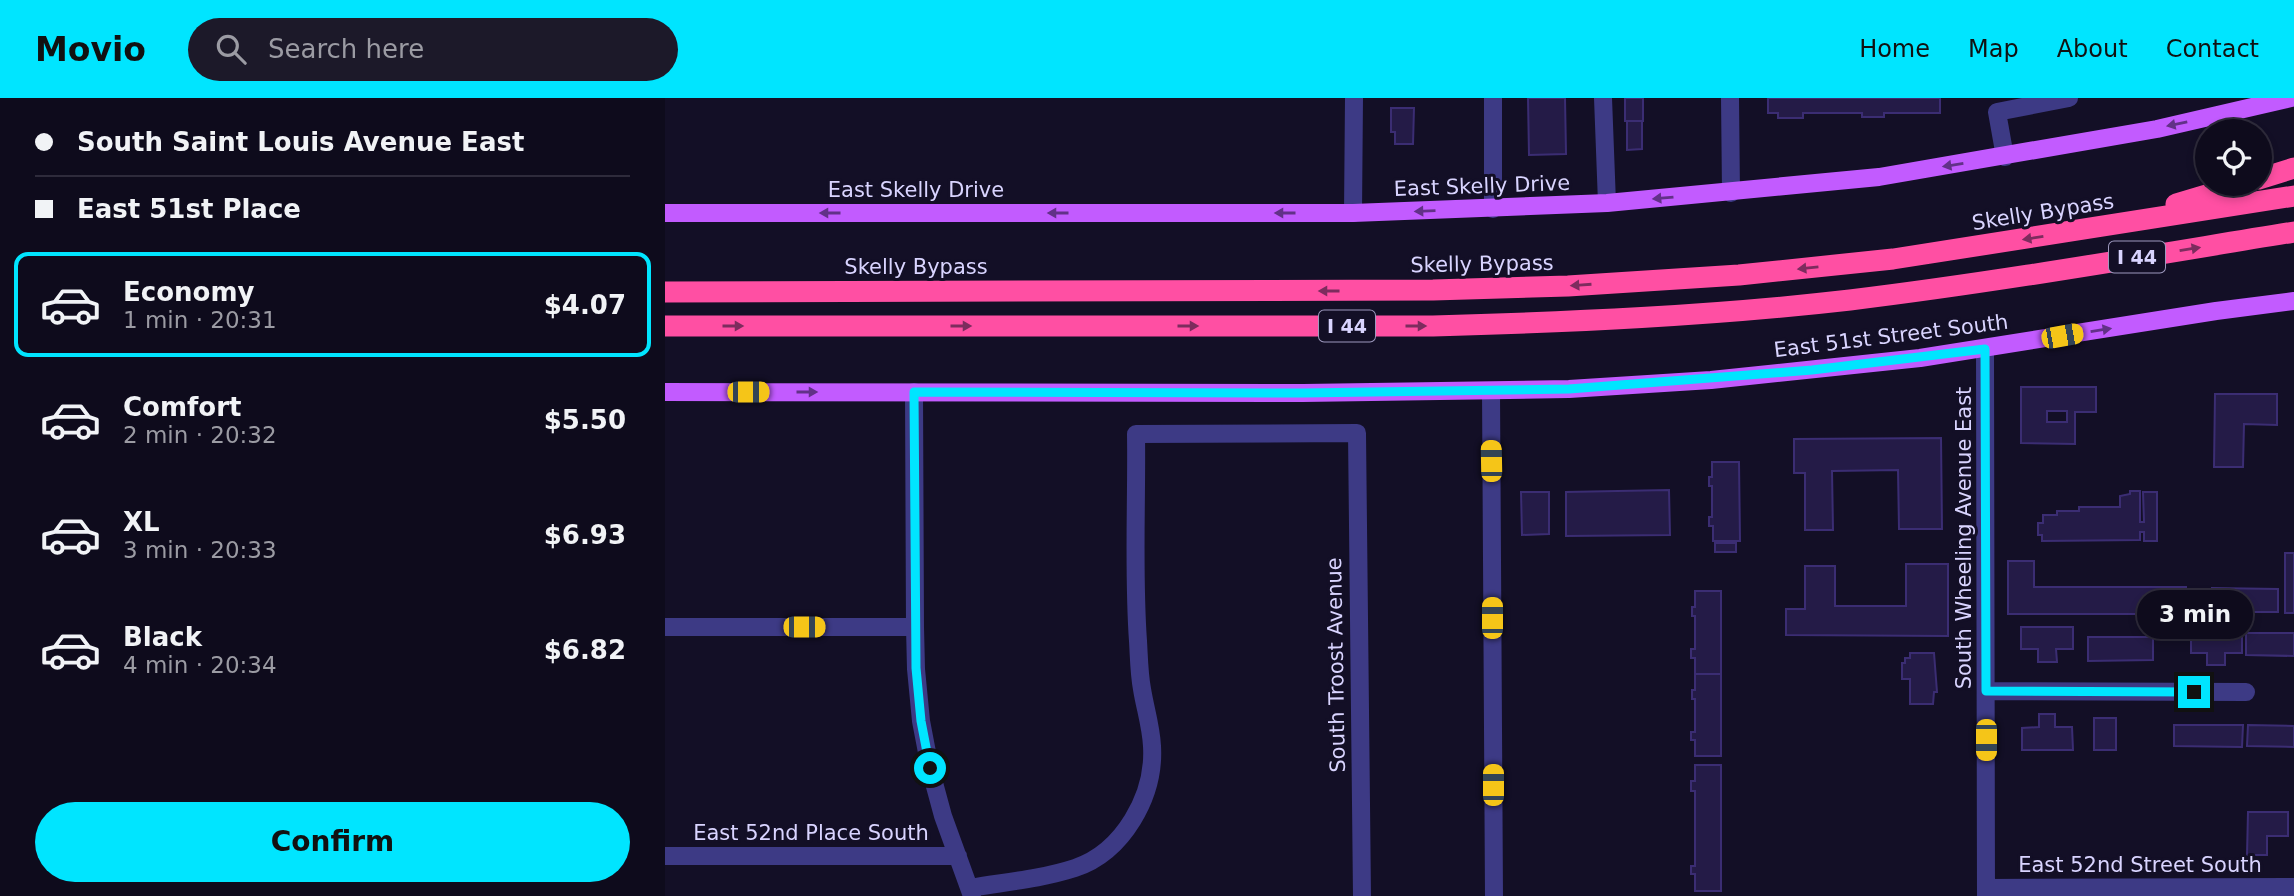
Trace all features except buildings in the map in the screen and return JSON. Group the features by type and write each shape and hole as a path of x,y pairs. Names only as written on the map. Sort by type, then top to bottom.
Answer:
{"highway":[{"path":"2272,175 2294,168"},
{"path":"2101,227 2203,196"},
{"name":"Skelly Bypass","path":"665,292 1433,290 1568,286 1739,275 1879,261 2294,196"},
{"name":"I 44","path":"665,326 1433,326 1560,322 1849,300 2294,232"},
{"path":"2249,239 2294,242"},
{"path":"665,279 755,292"}],"main road":[{"name":"East Skelly Drive","path":"665,213 1353,213 1607,203 1879,177 2157,129 2291,98"},
{"name":"East 51st Street South","path":"1491,391 1711,380 1824,369 1985,349 2294,301"},
{"path":"665,392 1491,391"}],"street":[{"path":"1353,213 1354,98"},
{"path":"1493,98 1493,209"},
{"path":"1603,98 1607,203"},
{"path":"1730,98 1731,192"},
{"path":"2005,157 1997,105 2069,98"},
{"name":"South Wheeling Avenue East","path":"1985,349 1986,892"},
{"path":"1491,391 1494,896"},
{"path":"914,392 915,627 921,721 940,804 971,892"},
{"name":"South Troost Avenue","path":"971,892 1077,867 1099,855 1116,841 1131,823 1147,788 1152,748 1142,688 1138,636 1136,434 1357,433 1361,896"},
{"path":"665,627 915,627"},
{"path":"1986,691 2246,692"},
{"name":"East 52nd Place South","path":"665,856 958,856"},
{"name":"East 52nd Street South","path":"1986,892 2294,887"}],"route":[{"path":"930,768 921,721 916,668 914,392 1303,393 1569,389 1711,380 1985,349 1986,691 2194,692"}]}
